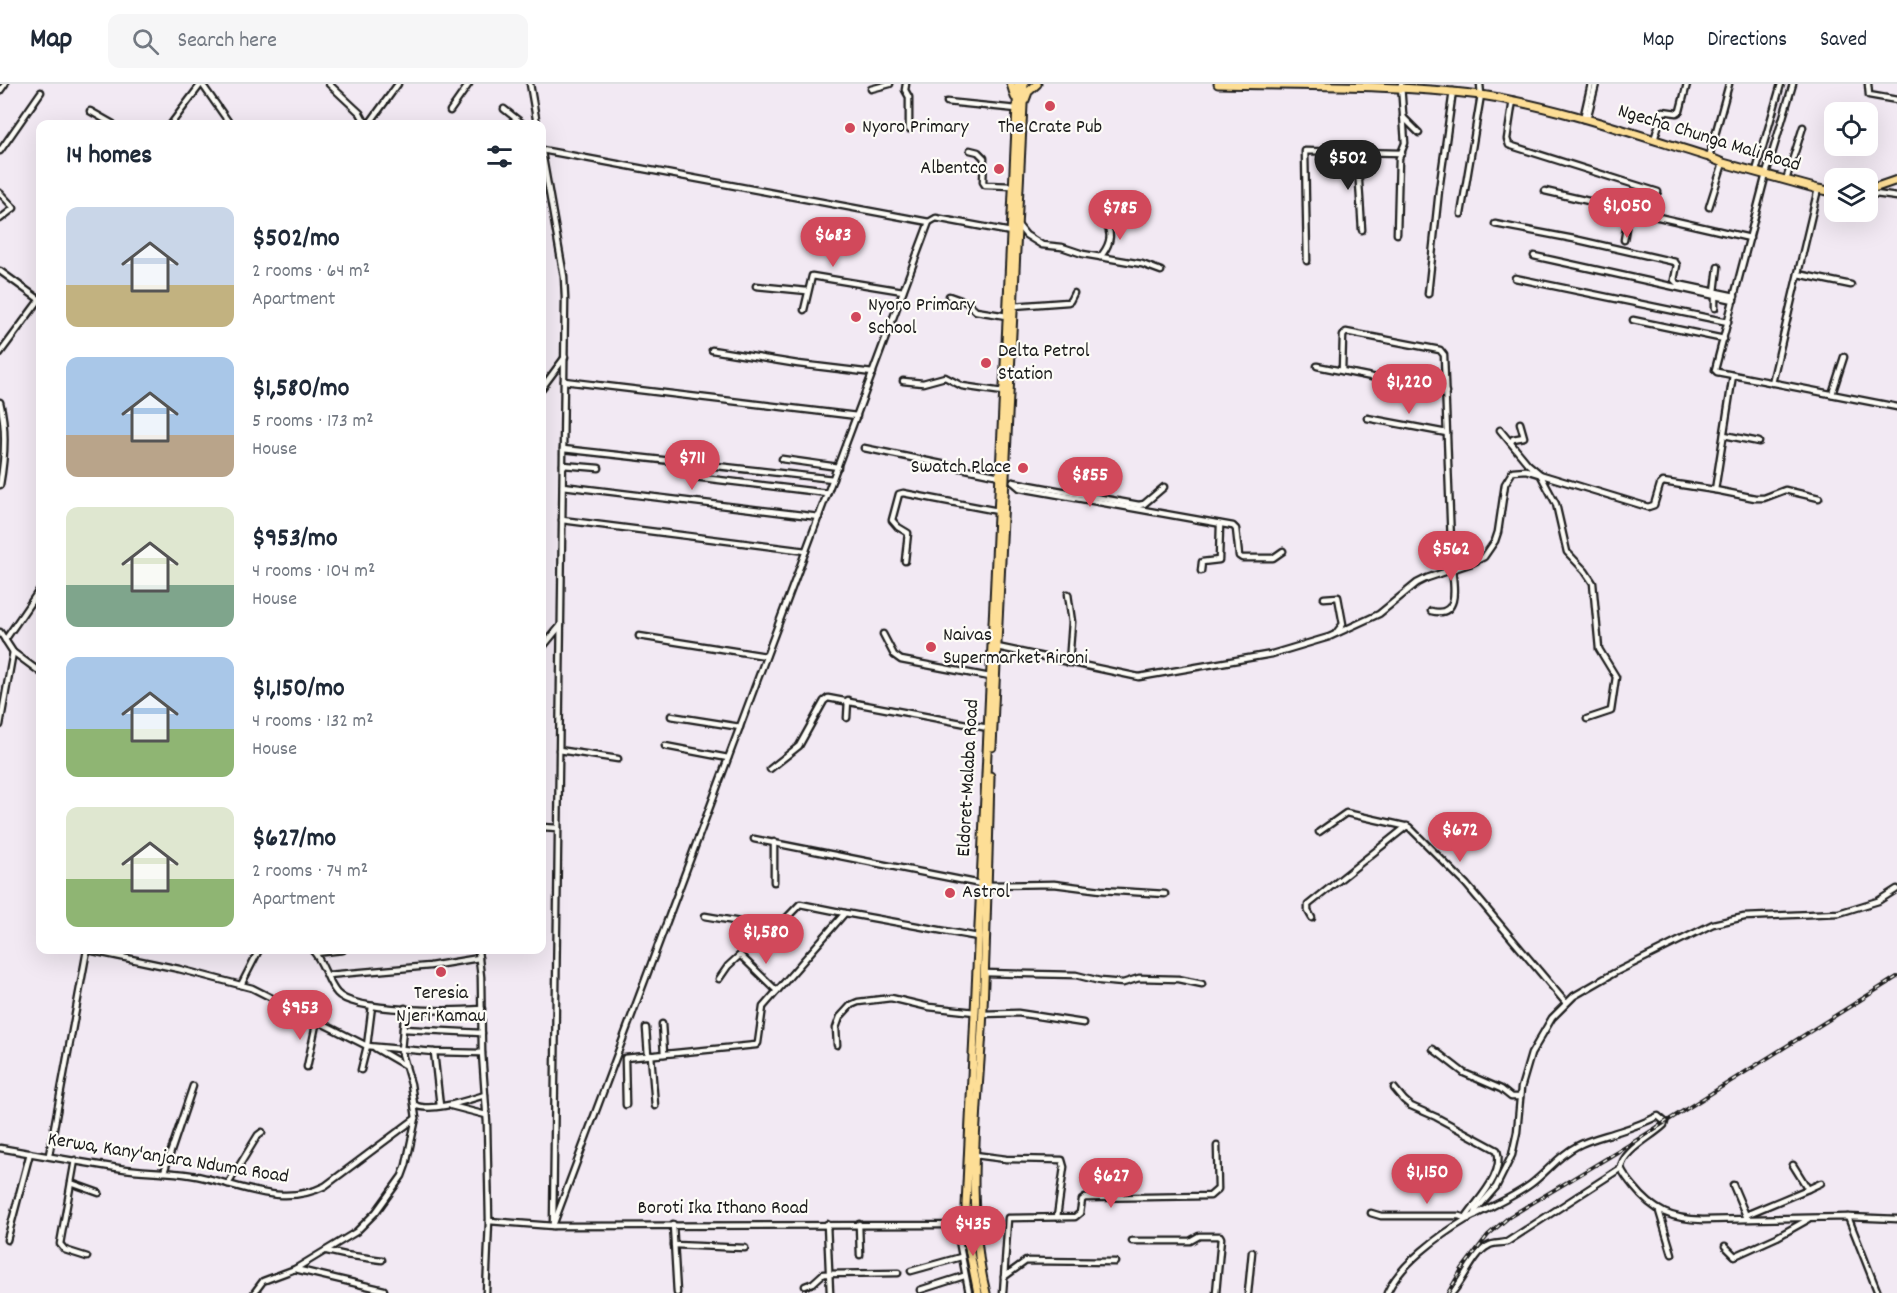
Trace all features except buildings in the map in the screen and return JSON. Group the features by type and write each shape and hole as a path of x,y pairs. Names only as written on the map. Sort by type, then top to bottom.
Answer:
{"main road":[{"path":"1011,84 1017,107"},
{"name":"Eldoret-Malaba Road","path":"986,1293 976,1239 978,937 984,884 997,647 1004,392 1018,84"},
{"name":"Eldoret-Malaba Road","path":"978,1293 966,1222 979,1013 984,973 984,884 990,677 1024,84"},
{"path":"1022,118 1028,92 1037,84"},
{"name":"Ngecha Chunga Mali Road","path":"1218,84 1401,85 1513,100 1585,119 1723,163 1824,190"},
{"path":"1878,187 1897,180"}],"street":[{"path":"0,91 5,84"},
{"path":"174,120 202,84 227,120"},
{"path":"328,84 365,120"},
{"path":"371,120 398,84"},
{"path":"450,111 469,84"},
{"path":"530,84 535,120"},
{"path":"871,89 890,84"},
{"path":"906,84 905,90 909,99 909,129"},
{"path":"1461,214 1481,95 1480,84"},
{"path":"1585,119 1591,84"},
{"path":"1585,119 1596,84"},
{"path":"1654,140 1663,111 1677,113 1680,111 1687,84"},
{"path":"1709,157 1729,84"},
{"path":"1756,171 1781,84"},
{"path":"1793,84 1766,174 1716,371 1897,407"},
{"path":"1868,84 1869,95 1897,100"},
{"path":"1397,234 1399,158 1405,143 1401,85"},
{"path":"1428,294 1453,91"},
{"path":"0,151 41,92"},
{"path":"1513,100 1507,139 1509,145 1658,192"},
{"path":"947,102 1017,107"},
{"path":"504,109 518,120"},
{"path":"90,111 106,120"},
{"path":"1403,117 1419,133"},
{"path":"1786,180 1803,127"},
{"path":"970,150 978,152 984,158 983,182 985,185 1013,186"},
{"path":"1306,261 1305,151 1401,153"},
{"path":"546,152 929,222"},
{"path":"1357,152 1362,230"},
{"path":"1708,207 1723,163"},
{"path":"546,174 564,278 565,357 553,1226"},
{"path":"1772,383 1818,189"},
{"path":"1545,191 1750,238"},
{"path":"0,193 14,208 0,219"},
{"path":"1878,193 1897,197"},
{"path":"1624,240 1629,211"},
{"path":"553,1226 929,222 936,218 1011,232"},
{"path":"1017,222 1026,235 1042,245 1142,264 1161,271"},
{"path":"1495,224 1675,262 1677,265 1675,282 1715,294"},
{"path":"1100,257 1106,250 1110,236 1106,225"},
{"path":"1534,256 1735,298"},
{"path":"1715,308 1718,267"},
{"path":"0,271 36,296"},
{"path":"1798,274 1851,285"},
{"path":"804,310 812,276 903,291"},
{"path":"1515,278 1728,322"},
{"path":"756,286 807,291"},
{"path":"1013,306 1068,302 1071,301 1074,293"},
{"path":"949,296 966,302 976,311 1007,316"},
{"path":"0,353 36,304"},
{"path":"1634,320 1724,339"},
{"path":"1342,371 1343,336 1346,332 1440,350 1444,355 1454,594 1452,605 1440,612 1431,611"},
{"path":"712,350 873,373"},
{"path":"546,383 565,357"},
{"path":"1832,394 1844,357"},
{"path":"1317,366 1446,392"},
{"path":"1715,490 1733,375"},
{"path":"903,381 923,383 945,376 962,386 1004,392"},
{"path":"564,381 857,416"},
{"path":"0,402 5,423 0,485"},
{"path":"1367,418 1447,434"},
{"path":"1511,442 1524,437 1520,423"},
{"path":"1500,430 1528,464 1540,474 1556,504 1567,552 1593,583 1599,649 1616,675 1611,711 1587,719"},
{"path":"1724,435 1759,442"},
{"path":"864,448 1013,482 1139,505 1144,504 1164,487"},
{"path":"563,449 833,479"},
{"path":"782,459 837,467"},
{"path":"563,465 599,468"},
{"path":"997,647 1131,676 1150,676 1272,654 1333,636 1378,614 1418,583 1478,561 1491,547 1498,532 1505,484 1510,475 1517,470 1540,474 1651,507 1654,505 1663,482 1755,498 1764,498 1785,490 1819,498"},
{"path":"693,477 827,494"},
{"path":"1013,482 1020,488 1236,528 1240,557 1273,558 1283,551"},
{"path":"563,486 819,517"},
{"path":"905,561 908,533 892,520 899,494 998,511"},
{"path":"562,520 806,551"},
{"path":"1201,572 1202,562 1219,560 1220,524"},
{"path":"1068,594 1072,622 1069,663"},
{"path":"5,640 36,595"},
{"path":"1324,598 1338,597 1343,624 1333,636"},
{"path":"546,643 561,625"},
{"path":"0,632 13,651 36,669"},
{"path":"883,634 894,655 901,660 990,677"},
{"path":"639,636 766,656"},
{"path":"0,725 13,651"},
{"path":"770,769 800,746 826,699 830,697 988,728"},
{"path":"847,718 848,700"},
{"path":"671,716 740,728"},
{"path":"665,746 728,758"},
{"path":"559,750 618,759"},
{"path":"1319,832 1346,813 1407,826 1466,885 1566,1003"},
{"path":"546,826 558,828"},
{"path":"1312,918 1308,905 1407,826"},
{"path":"754,838 984,884 1054,884 1101,891 1165,894"},
{"path":"774,842 774,882"},
{"path":"1475,1215 1476,1210 1496,1187 1510,1160 1516,1139 1524,1075 1532,1054 1547,1025 1566,1003 1595,982 1713,924 1744,917 1839,913 1878,901 1897,889"},
{"path":"705,916 752,924 770,936 800,904 978,937"},
{"path":"626,1105 624,1059 626,1057 756,1045 762,1010 845,913"},
{"path":"49,1155 87,954"},
{"path":"107,954 179,969 252,988 367,1046 401,1050 482,1053"},
{"path":"241,985 257,954"},
{"path":"315,954 338,995 354,1002 372,1006 455,1012 482,1009"},
{"path":"478,954 489,1221 486,1293"},
{"path":"718,980 728,966 740,956 777,991"},
{"path":"328,975 430,966 479,958"},
{"path":"984,973 1077,975 1100,981 1123,982 1139,978 1178,979 1202,984"},
{"path":"837,1046 836,1028 840,1017 851,1005 891,998 929,1007 979,1013 1018,1013 1083,1023"},
{"path":"361,1070 367,1046 372,1006"},
{"path":"254,1293 263,1281 295,1269 348,1238 362,1226 399,1182 406,1164 416,1118 415,1105 401,1050 405,1008"},
{"path":"307,1067 316,1020"},
{"path":"662,1024 664,1054"},
{"path":"646,1028 655,1106"},
{"path":"403,1029 482,1033"},
{"path":"373,1046 406,1066"},
{"path":"1433,1049 1464,1073 1501,1089 1510,1097 1520,1097"},
{"path":"434,1052 440,1106"},
{"path":"164,1172 193,1086"},
{"path":"1394,1088 1412,1106 1497,1150 1498,1160 1493,1178 1467,1218"},
{"path":"415,1105 420,1108 448,1105 485,1095"},
{"path":"448,1105 486,1115"},
{"path":"1388,1293 1394,1282 1418,1256 1467,1218 1497,1205 1532,1184 1573,1148 1588,1140 1620,1132 1661,1116 1665,1122 1664,1125 1628,1153 1622,1159 1621,1168 1637,1191 1659,1211 1690,1220 1746,1217 1897,1219"},
{"name":"Kerwa, Kany'anjara Nduma Road","path":"0,1148 119,1168 198,1176 271,1195 296,1195 315,1191 361,1161 397,1130 416,1118"},
{"path":"228,1184 262,1132"},
{"path":"1003,1293 1008,1218 1077,1216 1080,1213 1082,1200 1085,1198 1210,1196 1218,1189 1216,1146"},
{"path":"7,1240 30,1153"},
{"path":"975,1155 1006,1159 1062,1160 1064,1167 1057,1217"},
{"path":"75,1160 60,1244 65,1250 87,1257"},
{"path":"1793,1165 1808,1189"},
{"path":"1452,1293 1485,1247 1507,1242 1621,1168"},
{"path":"1746,1217 1821,1183"},
{"path":"71,1184 99,1193"},
{"path":"1733,1185 1746,1217"},
{"path":"1659,1211 1672,1254"},
{"path":"1371,1213 1381,1216 1467,1218"},
{"path":"1848,1217 1878,1293"},
{"path":"1725,1246 1735,1256 1778,1237 1811,1218"},
{"name":"Boroti Ika Ithano Road","path":"489,1221 553,1226 956,1225 966,1222"},
{"path":"673,1224 676,1293"},
{"path":"827,1224 830,1293"},
{"path":"859,1224 860,1255"},
{"path":"956,1225 969,1293"},
{"path":"1132,1241 1189,1241 1199,1236 1220,1236 1216,1293"},
{"path":"674,1245 745,1248"},
{"path":"327,1251 382,1260"},
{"path":"1248,1293 1252,1252"},
{"path":"911,1271 961,1257"},
{"path":"1004,1276 1026,1261 1114,1262"},
{"path":"295,1269 384,1290"},
{"path":"805,1286 813,1283 823,1274 829,1273 898,1273"},
{"path":"920,1290 964,1275"}],"railway":[{"path":"1448,1293 1462,1269 1488,1235 1509,1217 1624,1148 1897,977"}],"place":[{"name":"The Crate Pub","path":"1050,106"},
{"name":"Nyoro Primary","path":"850,128"},
{"name":"Albentco","path":"999,169"},
{"name":"Nyoro Primary School","path":"856,317"},
{"name":"Delta Petrol Station","path":"986,363"},
{"name":"Swatch Place","path":"1023,468"},
{"name":"Naivas Supermarket Rironi","path":"931,647"},
{"name":"Astrol","path":"950,893"},
{"name":"Teresia Njeri Kamau","path":"441,972"}]}
